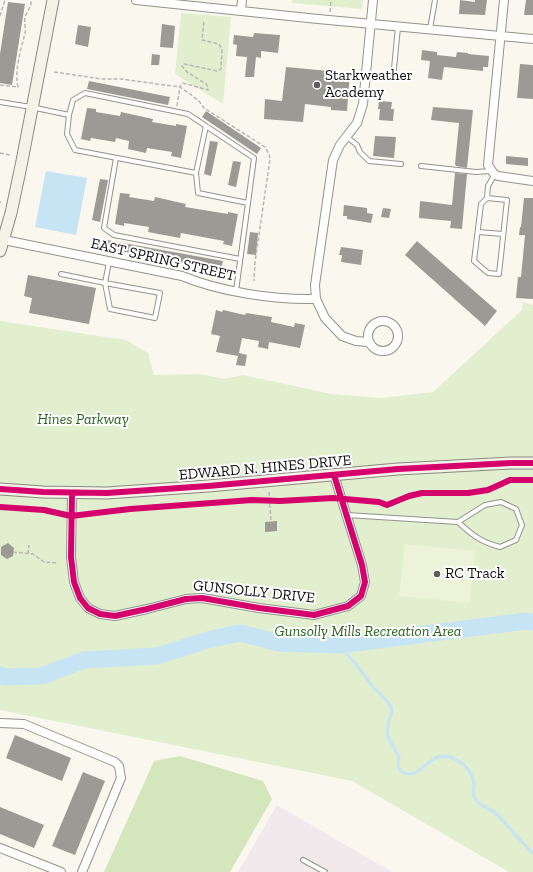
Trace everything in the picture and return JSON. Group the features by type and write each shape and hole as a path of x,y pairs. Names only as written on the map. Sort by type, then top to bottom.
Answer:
{"street":[{"path":"0,251 20,172 31,107 53,0"},
{"path":"136,0 533,39"},
{"path":"241,11 242,0"},
{"path":"368,342 356,342 342,336 326,318 316,299 315,285 333,160 340,145 357,123 363,104 373,0"},
{"path":"504,0 488,160 489,168 503,178 533,181"},
{"name":"EAST SPRING STREET","path":"4,240 182,276 202,284 236,291 296,299 316,299"},
{"name":"EDWARD N. HINES DRIVE","path":"0,489 72,493 131,491 458,465 533,463"},
{"name":"GUNSOLLY DRIVE","path":"72,493 71,557 74,582 80,598 88,608 100,614 115,616 186,599 202,598 259,608 314,615 348,606 361,596 364,582 362,565 334,475"},
{"path":"0,723 24,724 115,762 119,766 121,778 82,872"},
{"path":"0,848 61,872"}],"lane":[{"path":"430,29 435,0"},
{"path":"366,76 393,79 398,26"},
{"path":"196,173 75,150 66,134 73,100 85,93 188,114 254,158 236,291"},
{"path":"0,102 70,115"},
{"path":"206,126 196,173 198,193 248,203"},
{"path":"347,137 357,145 360,152 368,161 401,164"},
{"path":"116,158 104,228 114,236 240,259"},
{"path":"421,166 476,172 493,172 488,186 487,198 481,204 474,261 488,273 499,274 506,200 487,198"},
{"path":"478,232 503,234"},
{"path":"61,274 105,283 160,293 155,318 110,309 105,283 109,261"},
{"path":"347,515 458,522 485,504 501,502 516,509 522,525 516,540 500,547 485,543 458,522"},
{"path":"303,860 325,872"}],"path":[{"path":"0,16 5,0"},
{"path":"0,85 18,87 16,73 21,43 25,31 25,17 32,4 31,0"},
{"path":"329,20 331,0"},
{"path":"176,112 180,86 183,83 208,90 206,84 187,72 182,66 184,64 218,71 220,69 222,50 219,44 202,40 204,20"},
{"path":"0,153 10,155"},
{"path":"268,481 271,522"},
{"path":"28,554 29,546"},
{"path":"13,552 33,554 44,562 58,563"}],"shaded area":[{"path":"277,805 392,872 238,872"}],"green space":[{"path":"292,0 363,0 362,9 292,3"},
{"path":"181,13 231,17 223,104 175,74"},
{"name":"Gunsolly Mills Recreation Area","path":"523,302 533,305 533,872 509,872 352,781 0,710 0,321 126,340 148,353 154,375 200,374 224,379 243,375 331,394 382,398 433,392 522,310"},
{"name":"RC Track","path":"405,544 475,551 470,603 399,596"},
{"path":"180,756 263,781 272,799 230,872 104,872 154,761"}],"water":[{"path":"46,171 87,178 76,235 35,227"}],"building":[{"path":"460,0 475,2 475,0 487,0 485,15 459,14"},
{"path":"526,0 533,0 533,15 524,15"},
{"path":"8,2 25,4 12,85 0,83 0,54"},
{"path":"162,24 175,26 173,48 160,47"},
{"path":"78,25 91,27 88,47 75,44"},
{"path":"254,33 280,35 278,53 261,51 261,58 256,57 254,77 245,77 247,57 236,56 237,45 233,44 234,35 253,37"},
{"path":"422,50 437,52 437,55 456,57 457,52 489,56 488,67 483,67 483,71 444,67 442,80 428,78 430,61 421,60"},
{"path":"152,54 160,55 159,65 151,65"},
{"path":"520,64 533,65 533,99 517,98"},
{"name":"Starkweather Academy","path":"286,67 350,73 347,111 331,110 331,107 305,104 303,122 264,119 265,99 282,101"},
{"path":"89,81 170,97 168,105 87,89"},
{"path":"379,101 392,102 391,109 394,109 393,121 379,120"},
{"path":"433,107 473,110 467,168 456,166 455,164 459,123 431,120"},
{"path":"87,108 96,109 96,112 120,116 121,112 153,119 152,122 176,126 176,124 187,126 181,158 171,156 172,152 147,148 146,153 128,149 129,141 116,138 115,142 91,138 90,141 81,139"},
{"path":"206,111 261,148 257,154 202,117"},
{"path":"375,136 396,137 394,158 373,156"},
{"path":"210,141 218,142 211,176 204,174"},
{"path":"506,156 528,158 528,166 506,164"},
{"path":"233,161 241,162 236,187 228,185"},
{"path":"455,173 467,174 462,229 450,228 451,221 419,218 420,201 452,205"},
{"path":"100,179 108,180 100,222 92,220"},
{"path":"120,193 130,194 129,197 154,201 155,197 186,204 185,207 228,214 228,212 238,214 232,246 223,244 224,241 181,233 180,238 148,232 149,227 124,223 124,226 115,224"},
{"path":"524,198 533,198 533,299 516,298 518,277 521,277 525,235 519,235"},
{"path":"344,205 367,208 367,213 373,214 371,223 347,219 347,216 343,216"},
{"path":"383,208 391,209 389,218 381,217"},
{"path":"250,232 258,233 256,255 247,254"},
{"path":"107,240 223,261 221,270 105,248"},
{"path":"417,241 497,311 485,326 405,255"},
{"path":"341,247 363,250 361,265 341,262 342,255 339,255"},
{"path":"28,275 96,288 89,324 29,313 32,298 24,296"},
{"path":"216,310 245,315 246,313 272,317 271,322 294,327 295,323 305,325 300,348 269,342 268,349 258,347 259,341 242,338 239,353 247,355 245,366 236,365 238,356 216,352 220,336 211,334"},
{"path":"277,521 277,531 265,532 265,522"},
{"path":"8,543 14,548 13,556 7,559 1,555 1,547"},
{"path":"15,735 71,758 62,781 6,758"},
{"path":"83,772 105,781 75,855 52,846"},
{"path":"0,807 44,825 34,848 0,834"}],"waterway":[{"path":"0,675 5,677 42,676 84,660 157,656 211,639 240,633 279,643 339,645 526,621 533,622"},
{"path":"339,645 373,687 391,706 392,712 388,724 387,735 399,757 398,766 401,771 406,774 411,774 440,756 450,757 460,762 466,766 472,776 475,799 480,804 495,813 533,853"}],"cycle path":[{"path":"0,489 43,492 107,493 208,486 398,469 533,463"},
{"path":"72,493 71,557 74,582 80,598 88,608 100,614 115,616 186,599 202,598 259,608 314,615 348,606 361,596 365,582 362,565 334,475"},
{"path":"0,507 44,510 71,516 130,509 252,500 280,501 333,498 379,502 387,505 409,496 422,493 468,493 488,490 510,480 533,480"}],"place":[{"name":"Starkweather Academy","path":"317,85"},
{"name":"RC Track","path":"437,574"}],"park label":[{"name":"Hines Parkway","path":"83,420"}]}
